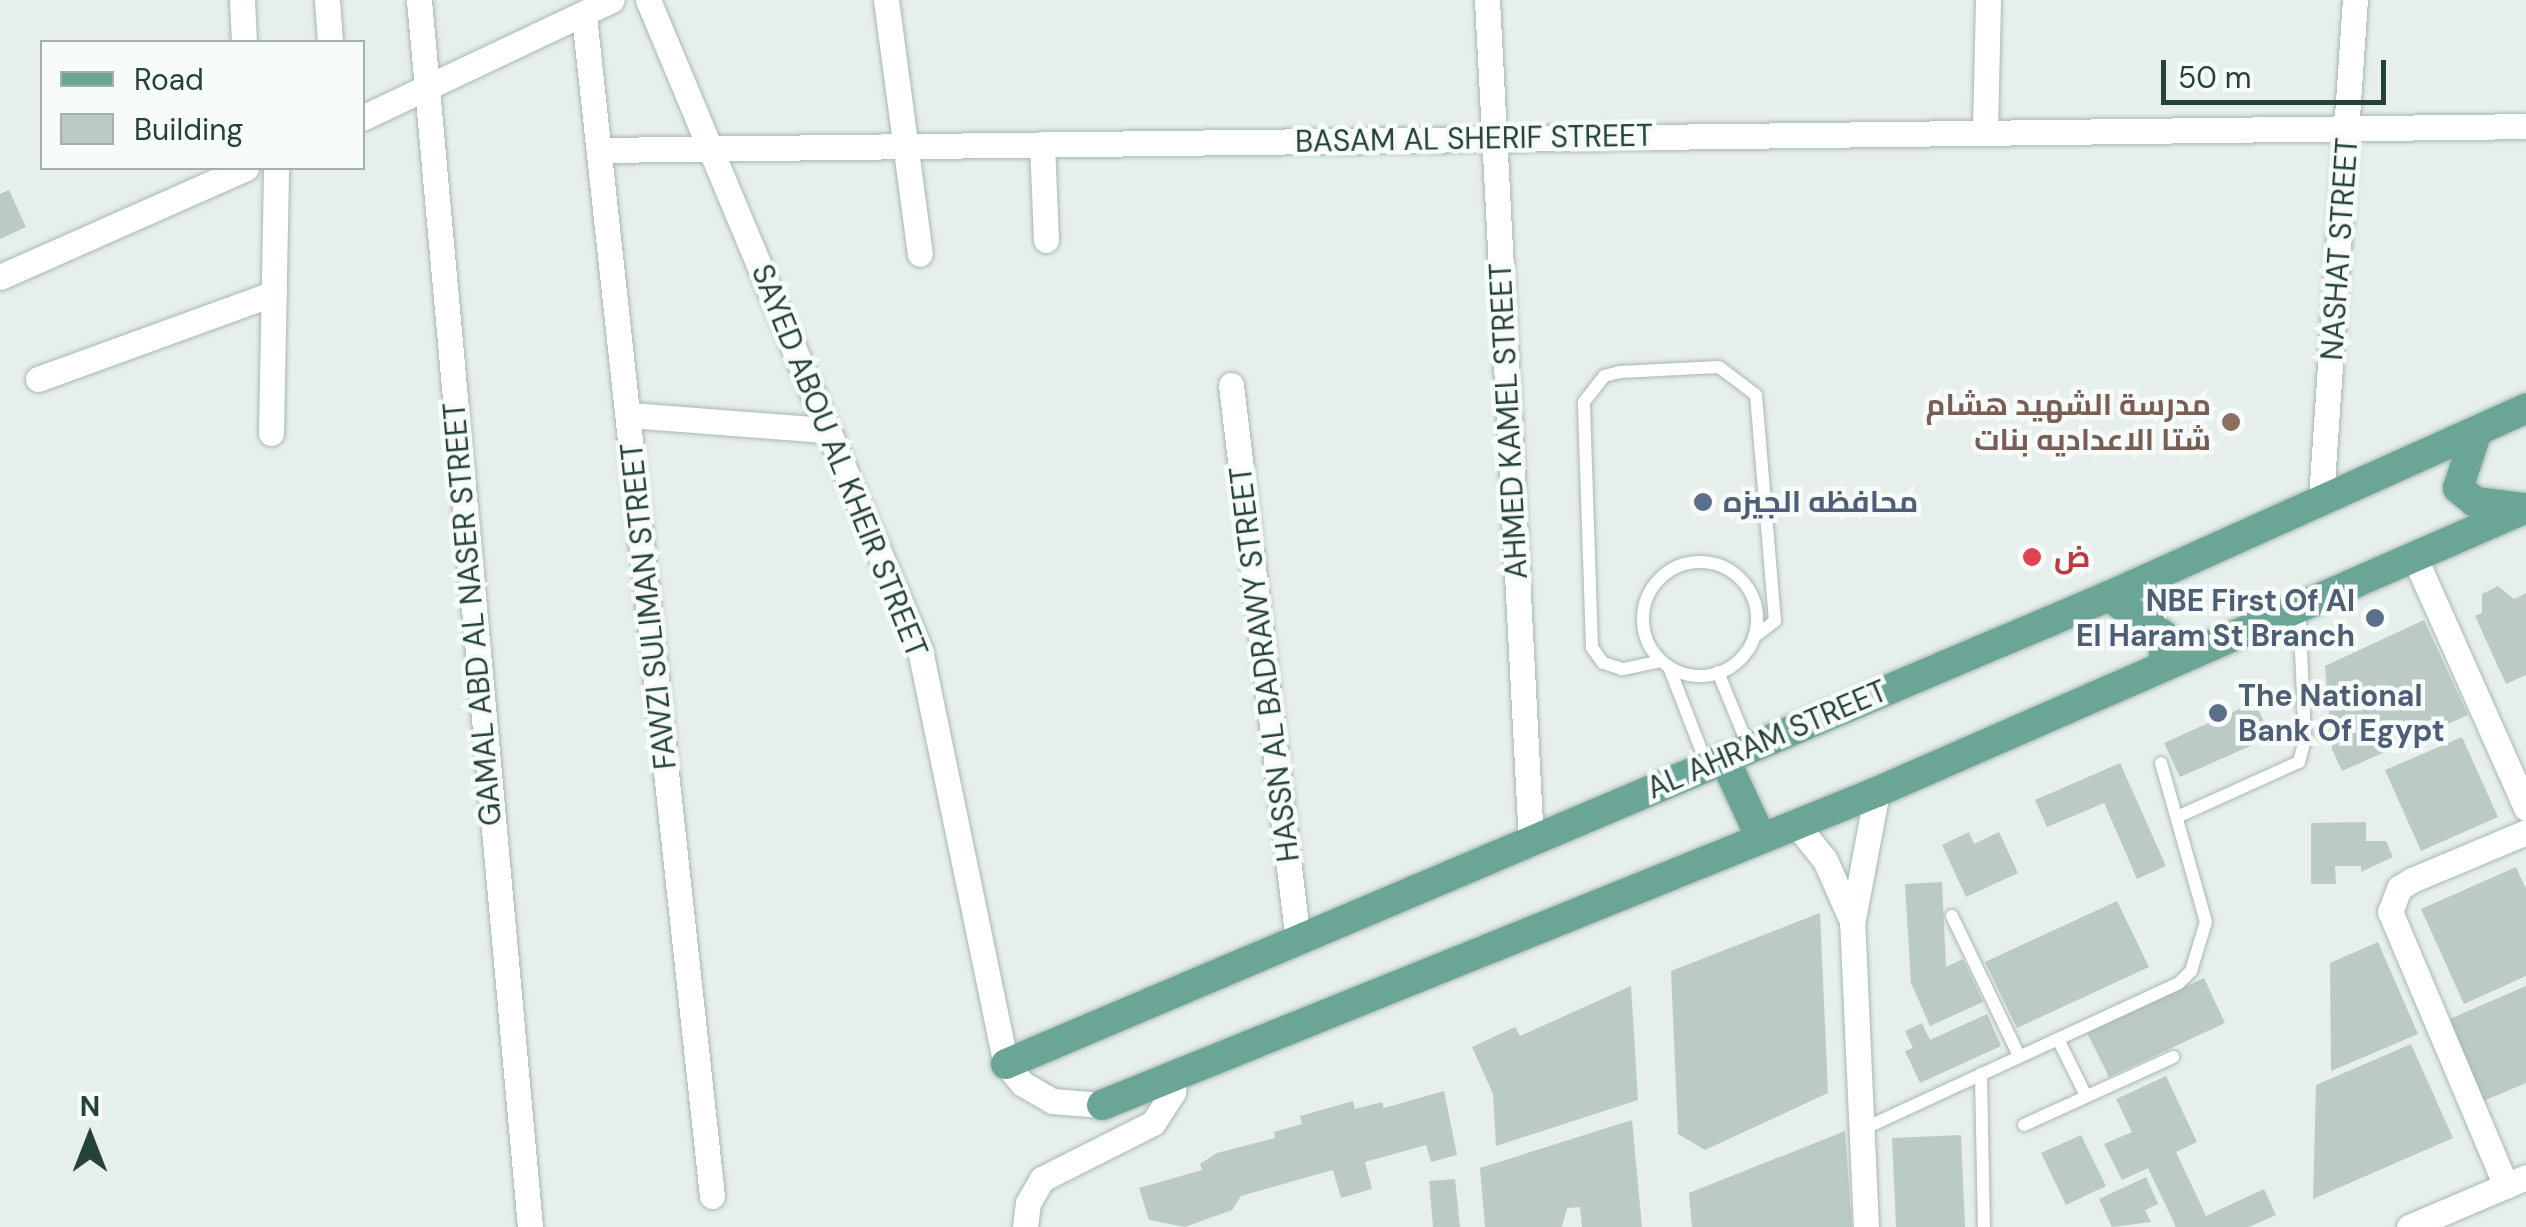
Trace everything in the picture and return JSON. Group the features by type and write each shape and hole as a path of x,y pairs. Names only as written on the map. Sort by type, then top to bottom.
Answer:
{"main road":[{"name":"AL AHRAM STREET","path":"1006,1064 2109,596 2320,498 2526,409"},
{"path":"2478,431 2458,473 2462,494 2526,508"},
{"path":"1102,1105 1877,792 2526,508"},
{"path":"2109,596 2164,636 2164,666"},
{"path":"1727,757 1761,838"}],"street":[{"path":"239,40 242,0"},
{"path":"328,0 330,40"},
{"name":"GAMAL ABD AL NASER STREET","path":"419,0 530,1227"},
{"path":"365,117 425,92 612,0"},
{"name":"SAYED ABOU AL KHEIR STREET","path":"648,0 920,650 1006,1064"},
{"path":"886,0 920,254"},
{"name":"AHMED KAMEL STREET","path":"1488,0 1530,842"},
{"path":"1984,132 1988,0"},
{"name":"NASHAT STREET","path":"2320,498 2350,128 2356,0"},
{"name":"FAWZI SULIMAN STREET","path":"584,16 712,1196"},
{"name":"BASAM AL SHERIF STREET","path":"599,150 2526,126"},
{"path":"1042,144 1046,240"},
{"path":"0,278 242,170"},
{"path":"271,432 276,170"},
{"path":"38,379 274,293"},
{"name":"HASSN AL BADRAWY STREET","path":"1231,385 1298,942"},
{"path":"629,415 825,430"},
{"path":"2414,556 2526,808"},
{"path":"1866,1227 1852,924 1877,792"},
{"path":"1796,824 1830,870 1852,924"},
{"path":"2409,1227 2516,1181 2392,921 2392,900 2412,880 2526,832"},
{"path":"1006,1064 1052,1101 1102,1105"},
{"path":"1025,1227 1028,1203 1042,1179 1153,1122 1172,1092 1175,1074"}],"lane":[{"path":"1719,368 1756,395 1775,621 1754,637 1740,659 1718,672 1693,676 1665,664 1622,669 1603,662 1592,647 1584,402 1604,376 1719,368"},
{"path":"1727,757 1644,633 1645,601 1678,566 1710,563 1738,577 1755,604 1754,637"},
{"path":"2177,817 2299,762 2305,738 2299,607"},
{"path":"1718,672 1727,757"},
{"path":"1861,1130 2179,983 2200,956 2206,922 2162,763"},
{"path":"1952,916 2019,1056"},
{"path":"2058,1039 2086,1096"},
{"path":"2024,1125 2173,1056"},
{"path":"1981,1074 1984,1227"}],"building":[{"path":"9,190 26,227 0,239 0,194"},
{"path":"2498,586 2514,599 2526,593 2526,675 2506,684 2475,616 2482,613 2482,594"},
{"path":"2424,620 2468,715 2342,771 2332,749 2325,666"},
{"path":"2255,702 2271,737 2180,777 2164,743"},
{"path":"2462,737 2498,817 2421,851 2385,770"},
{"path":"2120,763 2166,866 2137,879 2104,803 2047,827 2035,800"},
{"path":"2366,822 2366,841 2386,841 2393,857 2361,872 2361,866 2335,866 2336,884 2311,884 2311,823"},
{"path":"1969,832 1974,844 1999,832 2018,873 1966,897 1942,845"},
{"path":"2516,867 2526,889 2526,976 2464,1004 2421,909"},
{"path":"1942,882 1946,967 1963,959 1983,1002 1930,1026 1911,983 1905,884"},
{"path":"2117,901 2149,967 2017,1028 1985,962"},
{"path":"1820,913 1828,1093 1705,1150 1678,1134 1671,971"},
{"path":"2378,942 2418,1034 2331,1071 2330,963"},
{"path":"2204,978 2225,1023 2109,1077 2087,1033"},
{"path":"1631,986 1638,1100 1496,1146 1493,1094 1472,1047 1515,1027 1520,1036"},
{"path":"2526,986 2526,1083 2481,1102 2445,1021"},
{"path":"1987,1014 2001,1046 1920,1083 1905,1051 1913,1048 1905,1031 1922,1023 1930,1040"},
{"path":"2411,1044 2453,1138 2313,1199 2316,1085"},
{"path":"2166,1076 2197,1142 2176,1152 2206,1216 2264,1189 2276,1215 2249,1227 2176,1227 2148,1168 2122,1180 2104,1144 2132,1132 2116,1099"},
{"path":"1444,1091 1457,1155 1431,1162 1426,1145 1365,1162 1372,1189 1341,1198 1333,1170 1241,1196 1232,1210 1185,1227 1149,1220 1139,1188 1202,1170 1200,1164 1217,1153 1275,1138 1274,1132 1302,1124 1300,1116 1353,1101 1355,1109 1382,1102 1384,1108"},
{"path":"1632,1120 1642,1227 1582,1227 1580,1207 1567,1208 1562,1227 1485,1227 1480,1168"},
{"path":"1845,1131 1852,1227 1692,1227 1689,1193"},
{"path":"1961,1135 1965,1227 1896,1227 1892,1138"},
{"path":"2081,1135 2106,1186 2066,1205 2041,1153"},
{"path":"2146,1177 2158,1204 2145,1210 2151,1222 2112,1227 2099,1199"},
{"path":"1455,1179 1460,1227 1433,1227 1429,1181"}],"place":[{"name":"مدرسة الشهيد هشام شتا الاعداديه بنات","path":"2231,422"},
{"name":"محافظه الجيزه","path":"1703,502"},
{"name":"ض","path":"2032,557"},
{"name":"NBE First Of Al El Haram St Branch","path":"2375,618"},
{"name":"The National Bank Of Egypt","path":"2218,713"}]}
